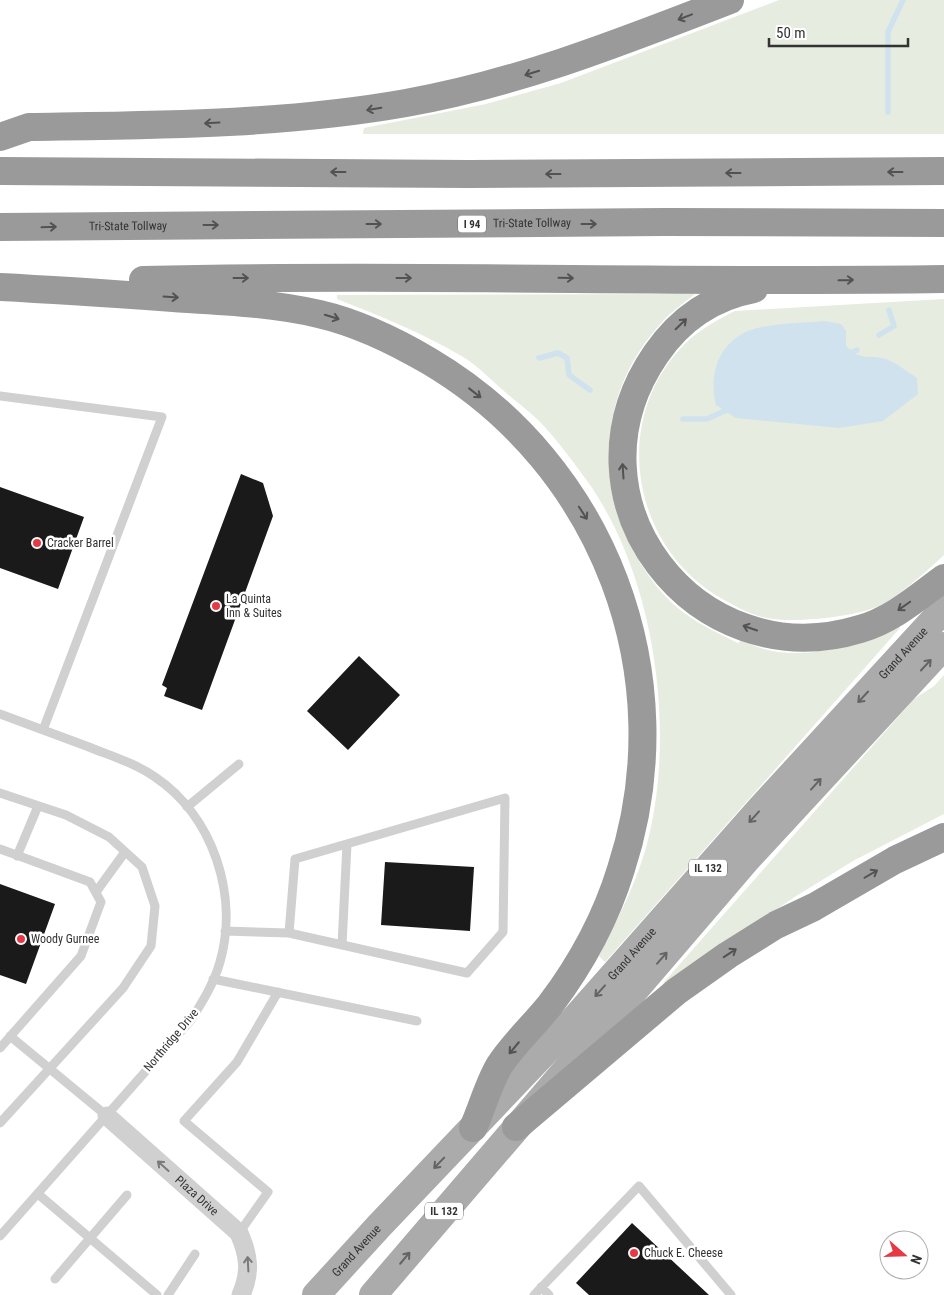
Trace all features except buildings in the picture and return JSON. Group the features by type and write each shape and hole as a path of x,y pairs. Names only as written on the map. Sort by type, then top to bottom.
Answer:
{"highway":[{"path":"0,137 29,127 291,119 408,103 509,80 547,68 730,0"},
{"path":"0,171 470,174 944,171"},
{"name":"Tri-State Tollway","path":"0,227 664,222 944,223"},
{"path":"0,283 241,278 798,281 944,279"},
{"path":"798,281 737,292 701,309 675,330 651,361 641,379 633,401 622,454 628,504 639,534 664,572 693,599 733,622 774,635 797,638 823,637 861,629 892,615 944,578"},
{"path":"0,287 268,306 319,314 362,328 392,341 443,370 498,412 520,432 542,457 591,525 624,605 635,651 642,695 644,738 640,786 632,829 622,868 604,915 579,962 551,1004 499,1066 473,1128"},
{"path":"516,1127 677,991 728,954 776,924 814,907 895,860 944,838"}],"main road":[{"name":"Grand Avenue","path":"316,1295 556,1040 768,801 944,610"},
{"name":"Grand Avenue","path":"373,1295 748,858 944,646"}],"street":[{"name":"Plaza Drive","path":"107,1116 239,1234 246,1248 249,1268 241,1295"}],"lane":[{"path":"0,396 162,417 43,730"},
{"name":"Northridge Drive","path":"0,714 133,764 156,777 196,817 213,846 223,878 226,910 220,962 207,994 191,1020 0,1236"},
{"path":"186,807 239,764"},
{"path":"0,793 66,816 109,837 142,867 155,906 151,946 123,988 0,1123"},
{"path":"225,931 289,933 467,973 502,932 504,798 295,859 289,933"},
{"path":"17,856 38,806"},
{"path":"342,945 347,844"},
{"path":"0,849 90,882 101,902 81,956 0,1048"},
{"path":"96,892 125,852"},
{"path":"213,979 417,1021"},
{"path":"239,1234 268,1192 184,1121 237,1062 278,992"},
{"path":"10,1036 107,1116"},
{"path":"534,1295 639,1186 731,1295"},
{"path":"38,1194 157,1295"},
{"path":"55,1279 127,1195"},
{"path":"168,1295 195,1254"},
{"path":"540,1287 549,1295"}],"shaded area":[{"path":"779,0 944,0 944,134 363,134 364,128 486,104 561,83"},
{"path":"695,294 663,321 639,353 622,386 612,422 609,459 613,495 624,531 641,564 665,596 681,611 738,643 742,640 760,648 800,653 841,647 898,625 900,628 605,962 599,956 630,892 645,851 655,806 660,759 659,709 654,658 644,608 629,561 609,517 585,478 557,441 534,416 463,357 385,318 337,299 337,295"},
{"path":"944,299 944,555 904,590 879,606 856,613 816,619 779,620 754,615 719,597 690,575 667,547 651,516 641,482 639,447 645,412 658,379 680,349 699,332 735,311"},
{"path":"944,675 944,814 853,861 793,898 662,988 664,982 914,699 934,686"}],"water":[{"path":"824,321 841,324 846,331 846,346 856,354 887,359 917,378 918,394 883,421 839,428 736,418 716,405 714,379 716,366 728,345 737,337 762,327"}],"waterway":[{"path":"888,112 888,32 903,0"},
{"path":"879,335 894,326 889,310"},
{"path":"846,355 857,350"},
{"path":"539,358 558,353 567,358 569,375 590,390"},
{"path":"683,419 707,419 731,408"}],"place":[{"name":"Cracker Barrel","path":"37,543"},
{"name":"La Quinta Inn & Suites","path":"216,606"},
{"name":"Woody Gurnee","path":"21,939"},
{"name":"Chuck E. Cheese","path":"634,1253"}]}
